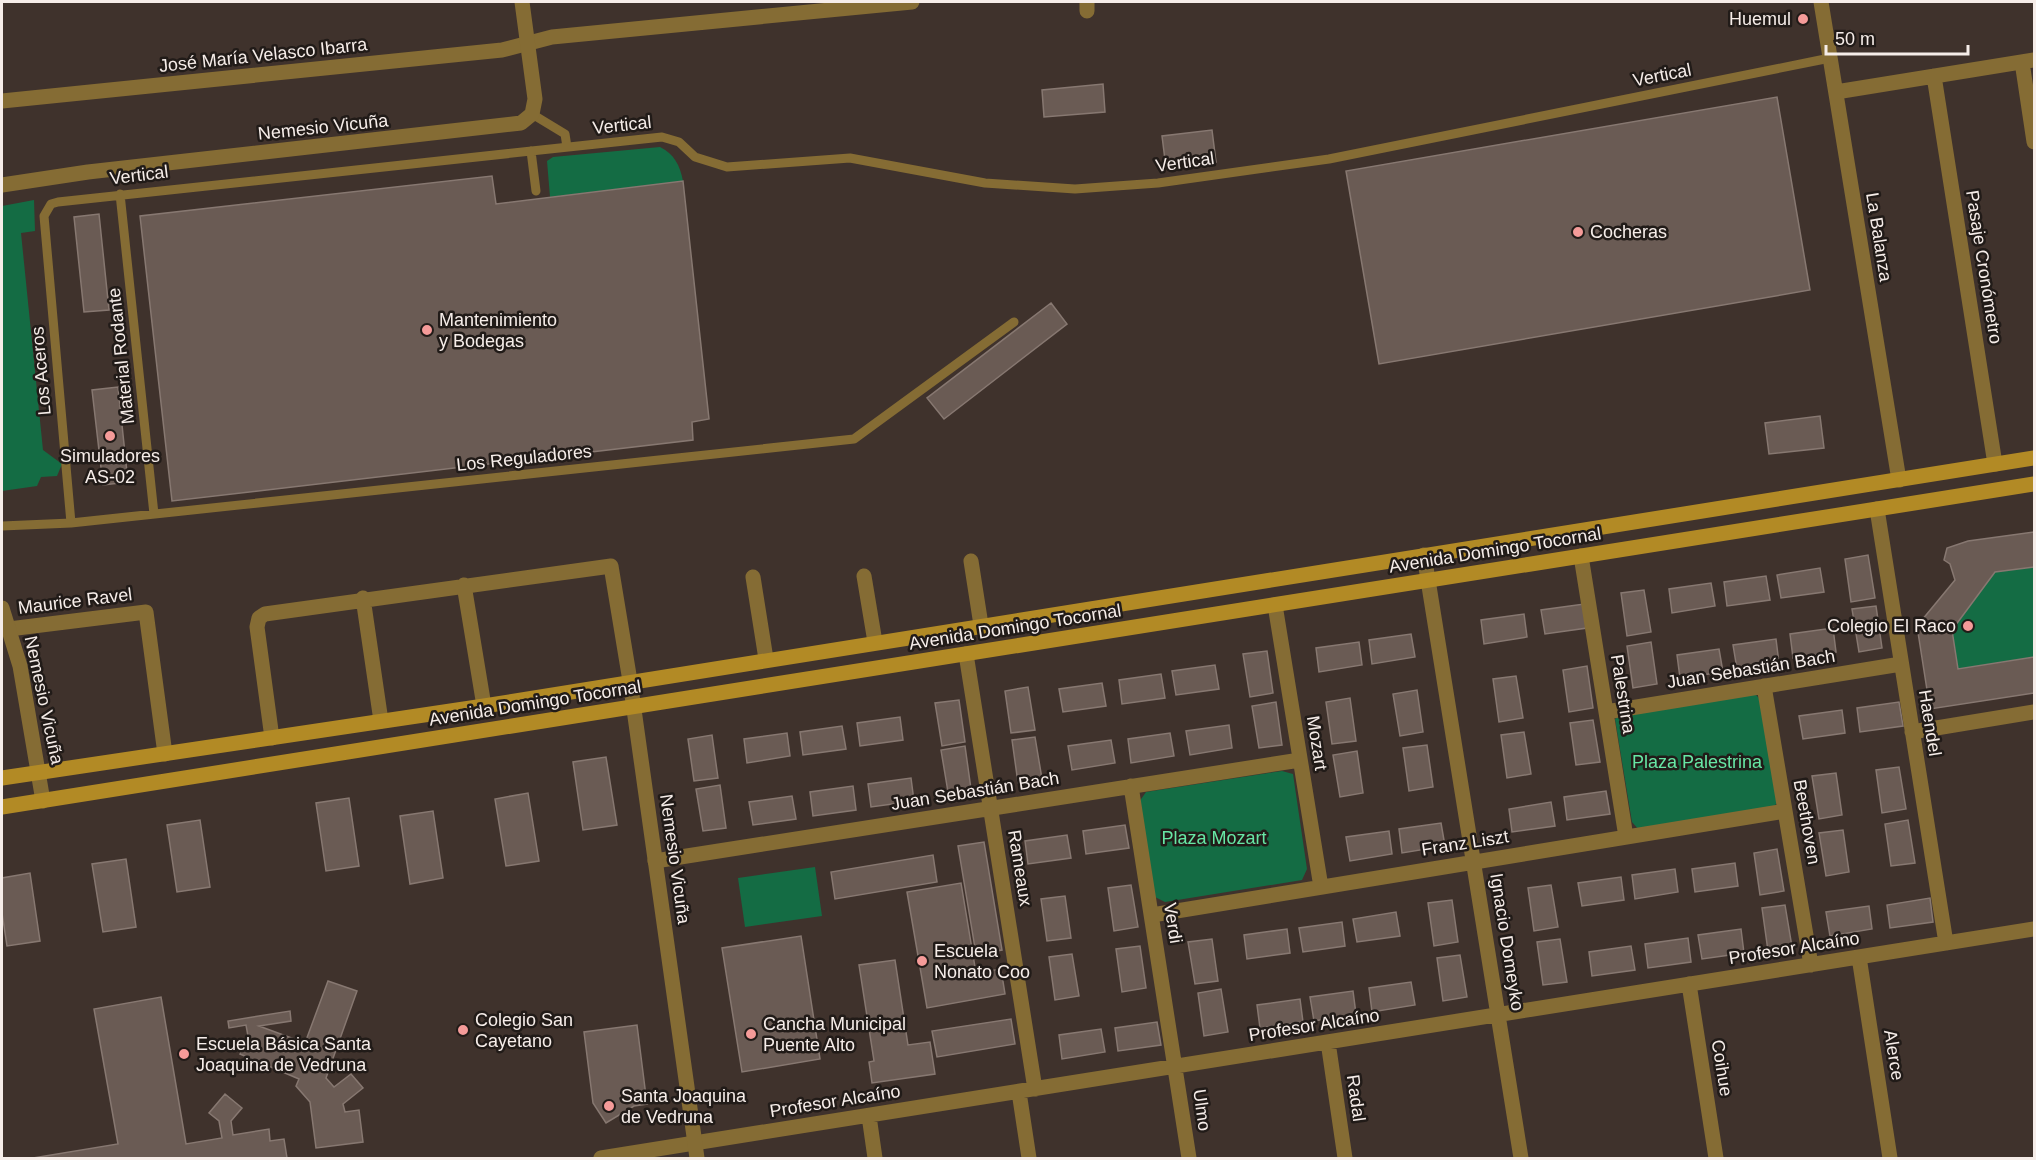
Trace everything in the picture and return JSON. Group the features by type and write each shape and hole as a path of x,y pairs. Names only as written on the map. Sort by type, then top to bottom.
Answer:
{"main road":[{"name":"Avenida Domingo Tocornal","path":"2,778 484,706 766,659 2034,458"},
{"name":"Avenida Domingo Tocornal","path":"2,807 2034,484"}],"street":[{"path":"522,2 535,89 532,114"},
{"name":"José María Velasco Ibarra","path":"2,101 502,50 552,37 793,7 912,2"},
{"name":"La Balanza","path":"1821,2 1899,480"},
{"path":"1836,92 2028,61 2034,142"},
{"name":"Pasaje Cronómetro","path":"1934,76 1995,464"},
{"name":"Nemesio Vicuña","path":"2,185 20,181 513,126 532,114"},
{"name":"Haendel","path":"1877,509 1946,943"},
{"name":"Ignacio Domeyko","path":"1424,555 1521,1158"},
{"name":"Palestrina","path":"1581,556 1626,837"},
{"path":"971,561 981,625"},
{"name":"Nemesio Vicuña","path":"464,585 611,566 634,707 696,1151"},
{"path":"864,576 874,642"},
{"path":"753,577 766,659"},
{"path":"272,738 257,627 259,618 265,614 363,598 464,585 484,706"},
{"path":"363,598 381,721"},
{"name":"Mozart","path":"1275,605 1321,887"},
{"name":"Nemesio Vicuña","path":"2,608 22,677 43,801"},
{"name":"Maurice Ravel","path":"9,629 146,612 165,754"},
{"name":"Rameaux","path":"966,654 1035,1089"},
{"name":"Juan Sebastián Bach","path":"1606,712 1901,664"},
{"name":"Beethoven","path":"1764,686 1810,965"},
{"path":"1912,732 2034,712"},
{"name":"Juan Sebastián Bach","path":"655,861 1300,760"},
{"name":"Verdi","path":"1131,786 1176,1066"},
{"name":"Franz Liszt","path":"1152,915 1785,811"},
{"name":"Profesor Alcaíno","path":"601,1158 696,1151 869,1116 2034,930"},
{"name":"Alerce","path":"1859,957 1890,1158"},
{"name":"Coihue","path":"1689,984 1716,1158"},
{"name":"Radal","path":"1328,1042 1345,1158"},
{"name":"Ulmo","path":"1176,1066 1189,1158"},
{"path":"1019,1092 1029,1158"},
{"path":"869,1116 875,1158"}],"lane":[{"name":"Vertical","path":"44,216 51,204 120,194 670,138 695,157 727,167 850,158 985,183 1075,189 1158,183 1329,159 1830,58"},
{"path":"532,114 565,134 567,147"},
{"path":"531,151 536,191"},
{"path":"2,179 20,181"},
{"name":"Material Rodante","path":"120,194 154,514"},
{"name":"Los Aceros","path":"44,216 71,523"},
{"name":"Los Reguladores","path":"2,526 71,523 854,439 1014,322"}],"green space":[{"path":"660,147 676,161 683,181 550,197 547,161 553,157"},
{"path":"34,200 35,231 21,233 43,450 62,464 57,476 41,477 37,486 2,491 2,206"},
{"path":"2034,567 2034,657 1958,669 1952,630 1995,572"},
{"name":"Plaza Palestrina","path":"1755,694 1762,701 1778,802 1771,809 1639,830 1632,822 1615,719 1622,714"},
{"name":"Plaza Mozart","path":"1282,771 1293,774 1307,869 1302,880 1165,902 1155,897 1139,802 1146,792"},
{"path":"815,867 822,916 745,927 738,878"}],"building":[{"path":"1103,84 1105,112 1044,117 1042,90"},
{"name":"Cocheras","path":"1777,97 1810,290 1379,364 1346,171"},
{"path":"1212,130 1216,162 1166,168 1162,136"},
{"name":"Mantenimiento y Bodegas","path":"492,176 496,204 683,181 709,419 692,422 693,440 172,501 140,216"},
{"path":"99,214 109,310 84,312 74,217"},
{"path":"1051,303 1067,324 944,419 927,398"},
{"name":"Simuladores AS-02","path":"118,387 128,482 103,485 92,390"},
{"path":"1820,416 1824,448 1769,454 1765,423"},
{"path":"2034,532 2034,567 1995,572 1952,630 1958,669 2034,657 2034,693 1930,709 1917,626 1955,580 1950,564 1944,560 1947,548 1968,541"},
{"path":"1868,555 1875,598 1851,602 1845,559"},
{"path":"1820,568 1824,592 1781,598 1777,575"},
{"path":"1766,576 1770,600 1727,606 1724,582"},
{"path":"1711,583 1715,606 1672,613 1669,589"},
{"path":"1644,590 1651,632 1627,636 1621,593"},
{"path":"1584,604 1587,628 1545,634 1541,610"},
{"path":"1876,606 1882,648 1859,652 1852,609"},
{"path":"1524,614 1527,637 1484,644 1481,620"},
{"path":"1833,628 1836,652 1793,658 1790,634"},
{"path":"1411,634 1415,657 1372,664 1369,640"},
{"path":"1776,639 1779,663 1737,669 1733,645"},
{"path":"1359,642 1362,665 1319,672 1316,648"},
{"path":"1651,642 1657,684 1633,688 1627,646"},
{"path":"1719,649 1723,672 1680,678 1677,655"},
{"path":"1267,651 1273,693 1250,697 1243,654"},
{"path":"1215,665 1219,689 1176,695 1172,671"},
{"path":"1587,666 1593,708 1569,712 1563,670"},
{"path":"1161,674 1165,698 1122,704 1119,680"},
{"path":"1516,676 1523,718 1499,722 1493,679"},
{"path":"1102,683 1106,706 1063,712 1059,689"},
{"path":"1028,687 1035,730 1011,733 1005,691"},
{"path":"1417,690 1423,732 1400,736 1393,694"},
{"path":"1350,698 1356,741 1332,744 1326,702"},
{"path":"959,700 965,742 942,746 935,703"},
{"path":"1276,702 1282,745 1259,748 1252,706"},
{"path":"1899,702 1903,726 1860,732 1857,708"},
{"path":"1842,710 1845,733 1803,739 1799,716"},
{"path":"900,717 903,740 860,746 857,723"},
{"path":"1593,720 1600,762 1576,765 1570,723"},
{"path":"1229,725 1232,748 1190,755 1186,731"},
{"path":"842,726 846,749 803,755 800,732"},
{"path":"1524,732 1531,774 1507,778 1501,735"},
{"path":"787,733 790,756 747,763 744,739"},
{"path":"1170,733 1174,756 1131,763 1128,739"},
{"path":"712,735 718,778 694,781 688,739"},
{"path":"1035,737 1042,779 1018,783 1012,740"},
{"path":"1111,740 1115,763 1072,770 1068,746"},
{"path":"1427,745 1433,787 1409,791 1403,748"},
{"path":"965,746 971,789 948,792 941,750"},
{"path":"1357,751 1363,793 1340,797 1333,755"},
{"path":"606,757 617,825 583,830 573,762"},
{"path":"1899,767 1906,809 1882,813 1876,770"},
{"path":"1836,773 1842,815 1819,819 1812,776"},
{"path":"911,778 914,801 871,807 868,784"},
{"path":"720,785 726,828 703,831 696,789"},
{"path":"853,786 856,810 813,816 810,792"},
{"path":"1606,791 1610,814 1567,820 1564,797"},
{"path":"528,793 539,861 506,866 495,799"},
{"path":"792,796 796,819 753,825 749,802"},
{"path":"349,798 359,866 326,871 316,803"},
{"path":"1551,802 1555,826 1512,832 1509,809"},
{"path":"433,811 443,878 410,884 400,816"},
{"path":"200,820 210,887 177,892 167,825"},
{"path":"1908,820 1915,863 1891,866 1885,824"},
{"path":"1441,823 1445,846 1402,853 1399,829"},
{"path":"1125,825 1129,848 1086,854 1083,831"},
{"path":"1843,830 1849,872 1826,876 1819,833"},
{"path":"1389,831 1392,854 1350,861 1346,837"},
{"path":"1067,835 1071,858 1028,864 1025,841"},
{"path":"984,842 1002,950 976,954 958,846"},
{"path":"1777,849 1784,891 1760,895 1754,853"},
{"path":"933,855 937,882 835,899 831,872"},
{"path":"126,859 136,927 103,932 92,864"},
{"path":"1735,863 1738,886 1695,892 1692,869"},
{"path":"1675,869 1678,892 1635,899 1632,875"},
{"path":"30,873 40,941 7,946 2,913 2,878"},
{"path":"1621,877 1624,900 1582,906 1578,883"},
{"path":"961,883 976,973 1001,969 1005,994 927,1008 907,892"},
{"path":"1131,885 1138,927 1114,931 1108,888"},
{"path":"1551,885 1558,927 1534,931 1528,888"},
{"path":"1065,896 1071,938 1047,941 1041,899"},
{"path":"1930,898 1933,922 1890,928 1887,905"},
{"path":"1452,900 1458,942 1434,946 1428,903"},
{"path":"1785,905 1792,947 1768,951 1762,908"},
{"path":"1869,906 1872,929 1830,936 1826,912"},
{"path":"1396,912 1400,936 1357,942 1353,919"},
{"path":"1342,922 1345,946 1303,952 1299,928"},
{"path":"1287,929 1290,953 1247,959 1244,935"},
{"path":"1741,929 1744,953 1702,959 1698,935"},
{"path":"801,936 820,1059 742,1072 722,948"},
{"path":"1688,938 1691,962 1648,968 1645,944"},
{"path":"1212,939 1218,981 1195,984 1188,942"},
{"path":"1560,939 1567,982 1543,985 1537,942"},
{"path":"1140,946 1146,988 1122,992 1116,949"},
{"path":"1631,946 1635,970 1592,976 1589,952"},
{"path":"1072,954 1079,996 1055,1000 1049,957"},
{"path":"1460,955 1467,997 1443,1001 1437,958"},
{"path":"895,960 908,1045 930,1042 935,1074 872,1083 869,1062 874,1061 859,965"},
{"path":"328,981 357,991 326,1078 334,1087 351,1074 363,1088 343,1104 345,1112 359,1110 363,1142 316,1148 310,1102 296,1086 299,1079 240,1054 248,1036 246,1025 229,1028 228,1021 290,1011 291,1021 259,1026 305,1043"},
{"path":"1411,982 1415,1005 1372,1012 1369,988"},
{"path":"1221,989 1228,1032 1204,1036 1198,993"},
{"path":"1353,991 1356,1014 1314,1021 1310,997"},
{"path":"161,997 186,1144 222,1138 219,1121 209,1113 225,1094 242,1108 231,1121 233,1135 269,1129 270,1141 284,1139 287,1158 33,1158 118,1144 94,1009"},
{"path":"1300,999 1303,1022 1260,1028 1257,1005"},
{"path":"1011,1019 1015,1044 937,1057 932,1031"},
{"path":"1157,1022 1161,1045 1118,1051 1115,1028"},
{"path":"637,1025 647,1104 634,1106 606,1123 593,1103 584,1032"},
{"path":"1101,1029 1105,1052 1062,1059 1059,1035"}],"place":[{"name":"Huemul","path":"1803,19"},
{"name":"Cocheras","path":"1578,232"},
{"name":"Mantenimiento y Bodegas","path":"427,330"},
{"name":"Simuladores AS-02","path":"110,436"},
{"name":"Colegio El Raco","path":"1968,626"},
{"name":"Escuela Nonato Coo","path":"922,961"},
{"name":"Colegio San Cayetano","path":"463,1030"},
{"name":"Cancha Municipal Puente Alto","path":"751,1034"},
{"name":"Escuela Básica Santa Joaquina de Vedruna","path":"184,1054"},
{"name":"Santa Joaquina de Vedruna","path":"609,1106"}]}
